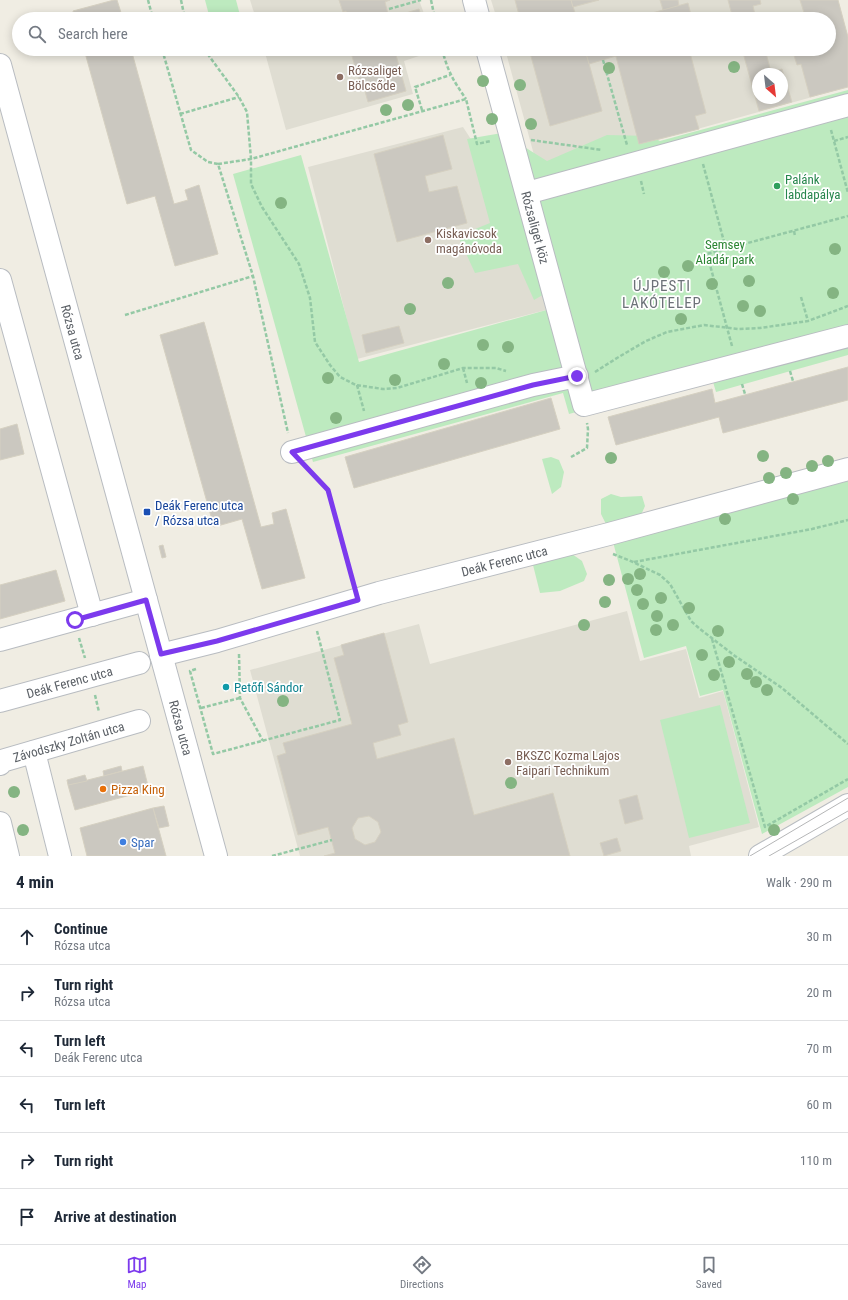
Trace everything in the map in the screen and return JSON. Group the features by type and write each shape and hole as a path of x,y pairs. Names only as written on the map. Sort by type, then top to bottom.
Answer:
{"street":[{"path":"474,0 477,12"},
{"name":"Rózsaliget köz","path":"489,56 584,405"},
{"name":"Rózsa utca","path":"0,65 216,856"},
{"path":"527,193 848,105"},
{"path":"0,280 92,615"},
{"path":"584,405 848,336"},
{"path":"292,452 533,385 577,376"},
{"name":"Deák Ferenc utca","path":"161,654 848,469"},
{"path":"0,640 146,600"},
{"name":"Deák Ferenc utca","path":"0,701 139,663"},
{"name":"Závodszky Zoltán utca","path":"0,764 2,761 139,721"},
{"path":"34,752 60,856"},
{"path":"760,856 848,805"},
{"path":"0,822 8,856"}],"path":[{"path":"148,0 151,12"},
{"path":"181,0 184,12"},
{"path":"406,4 408,0"},
{"path":"389,9 421,0"},
{"path":"431,0 434,12"},
{"path":"164,56 191,150 208,162 218,164 251,159 422,110 466,99"},
{"path":"209,56 239,97 247,112 251,159 251,184 262,207 299,264 310,298 315,342 340,377 356,385 383,389 397,388 463,368 496,368 508,371"},
{"path":"444,56 450,75 466,99 477,144 511,136 607,151"},
{"path":"603,60 628,148"},
{"path":"422,110 415,87 450,75"},
{"path":"180,114 239,97"},
{"path":"848,137 834,141 848,193"},
{"path":"698,146 722,226 726,249"},
{"path":"218,164 253,276 292,452 328,490 358,600"},
{"path":"727,328 707,254 848,216"},
{"path":"794,231 795,236"},
{"path":"125,315 253,276"},
{"path":"802,297 808,321"},
{"path":"577,376 590,375 646,341 667,332 704,325 738,329 760,328 808,321 848,306"},
{"path":"571,457 587,448 588,429 584,405"},
{"path":"633,562 812,529 848,520"},
{"path":"609,534 611,553 660,575 670,584 692,620 712,638 735,656 782,688 848,744"},
{"path":"190,671 213,754 340,720 313,613"},
{"path":"238,634 240,698 263,740"},
{"path":"712,638 765,828 848,779"},
{"path":"201,708 240,698"},
{"path":"272,856 332,840"}],"shaded area":[{"path":"250,0 419,0 423,12 254,12"},
{"path":"491,0 838,0 848,37 848,87 788,104 788,68 752,68 752,104 787,104 539,173 507,56 836,56 836,12 495,12"},
{"name":"Rózsaliget Bölcsőde","path":"266,56 419,56 404,61 413,94 286,130"},
{"name":"Kiskavicsok magánóvoda","path":"463,127 478,150 511,171 546,310 357,359 308,167"},
{"name":"BKSZC Kozma Lajos Faipari Technikum","path":"627,611 640,661 686,649 699,698 723,691 759,827 689,846 691,856 300,856 250,670 419,624 430,664"}],"green space":[{"path":"205,0 236,0 239,12 208,12"},
{"name":"Semsey Aladár park","path":"848,90 848,355 716,392 711,375 569,414 563,393 313,462 233,174 301,155 359,362 550,309 546,293 534,300 518,264 475,273 458,236 490,223 467,139 502,133 547,161 607,135 650,136 660,141"},
{"path":"551,457 559,460 564,472 561,487 552,494 542,459"},
{"path":"848,481 848,787 762,834 723,690 700,696 686,646 644,658 613,542"},
{"path":"611,494 621,497 642,496 645,506 641,515 606,524 601,514 601,499"},
{"path":"572,554 582,561 587,574 584,581 560,591 540,593 533,565"},
{"path":"720,705 750,823 689,838 660,720"}],"building":[{"path":"117,0 121,12 73,12"},
{"path":"339,0 390,0 385,2 388,12 343,12"},
{"path":"515,0 571,0 575,12 518,12"},
{"path":"571,0 599,0 573,7"},
{"path":"660,0 678,0 679,6 663,10"},
{"path":"728,0 760,0 761,4 753,6 754,12 731,12"},
{"path":"800,0 838,0 848,37 848,87 810,97 801,64 797,65 794,56 836,56 836,12 804,12"},
{"path":"688,3 690,12 656,12"},
{"path":"419,9 420,12 409,12"},
{"path":"86,56 133,56 174,204 188,200 185,190 199,185 218,254 175,266 155,196 127,204"},
{"path":"352,56 396,56 406,91 368,102 363,84 360,84"},
{"path":"531,56 587,56 602,111 550,126"},
{"path":"587,56 616,56 589,64"},
{"path":"616,56 691,56 706,113 695,116 699,129 639,144"},
{"path":"744,56 767,56 770,68 752,68 752,85"},
{"path":"788,89 792,102 788,103"},
{"path":"757,104 785,104 759,111"},
{"path":"443,135 452,169 425,176 429,192 457,186 467,223 397,242 374,154"},
{"path":"204,322 261,527 274,524 272,513 286,509 305,578 262,589 242,519 214,527 160,335"},
{"path":"399,326 404,343 366,353 362,335"},
{"path":"848,367 848,400 723,433 719,417 616,445 608,417 712,389 715,403"},
{"path":"551,398 560,429 354,488 345,457"},
{"path":"17,424 24,454 0,460 0,429"},
{"path":"163,545 166,557 162,558 159,546"},
{"path":"56,570 65,601 0,619 0,585"},
{"path":"384,633 408,722 398,725 401,735 373,743 377,759 454,738 474,815 553,793 570,856 324,856 335,853 328,827 298,835 277,756 286,753 283,743 352,724 334,658 344,655 341,645","holes":["369,816 378,822 381,832 375,842 365,845 355,839 352,828 358,818"]},
{"path":"121,766 122,771 104,776 103,771"},
{"path":"143,766 149,790 75,810 68,785"},
{"path":"85,775 87,781 68,785 67,780"},
{"path":"637,795 643,819 625,824 619,800"},
{"path":"164,806 169,826 159,828 153,808"},
{"name":"Spar","path":"153,808 166,856 87,856 80,828"},
{"path":"617,838 621,851 604,856 600,843"}],"tram line":[{"path":"750,856 848,798"},
{"path":"769,856 848,811"}],"place":[{"name":"Rózsaliget Bölcsőde","path":"340,77"},
{"name":"Palánk labdapálya","path":"777,186"},
{"name":"Kiskavicsok magánóvoda","path":"428,240"},
{"name":"Deák Ferenc utca / Rózsa utca","path":"147,512"},
{"name":"Petőfi Sándor","path":"226,687"},
{"name":"BKSZC Kozma Lajos Faipari Technikum","path":"508,762"},
{"name":"Pizza King","path":"103,789"},
{"name":"Spar","path":"123,842"}],"district":[{"name":"ÚJPESTI LAKÓTELEP","path":"662,294"}],"route":[{"path":"75,620 146,600 161,654 217,641 358,600 328,490 292,452 533,385 577,376"}]}
